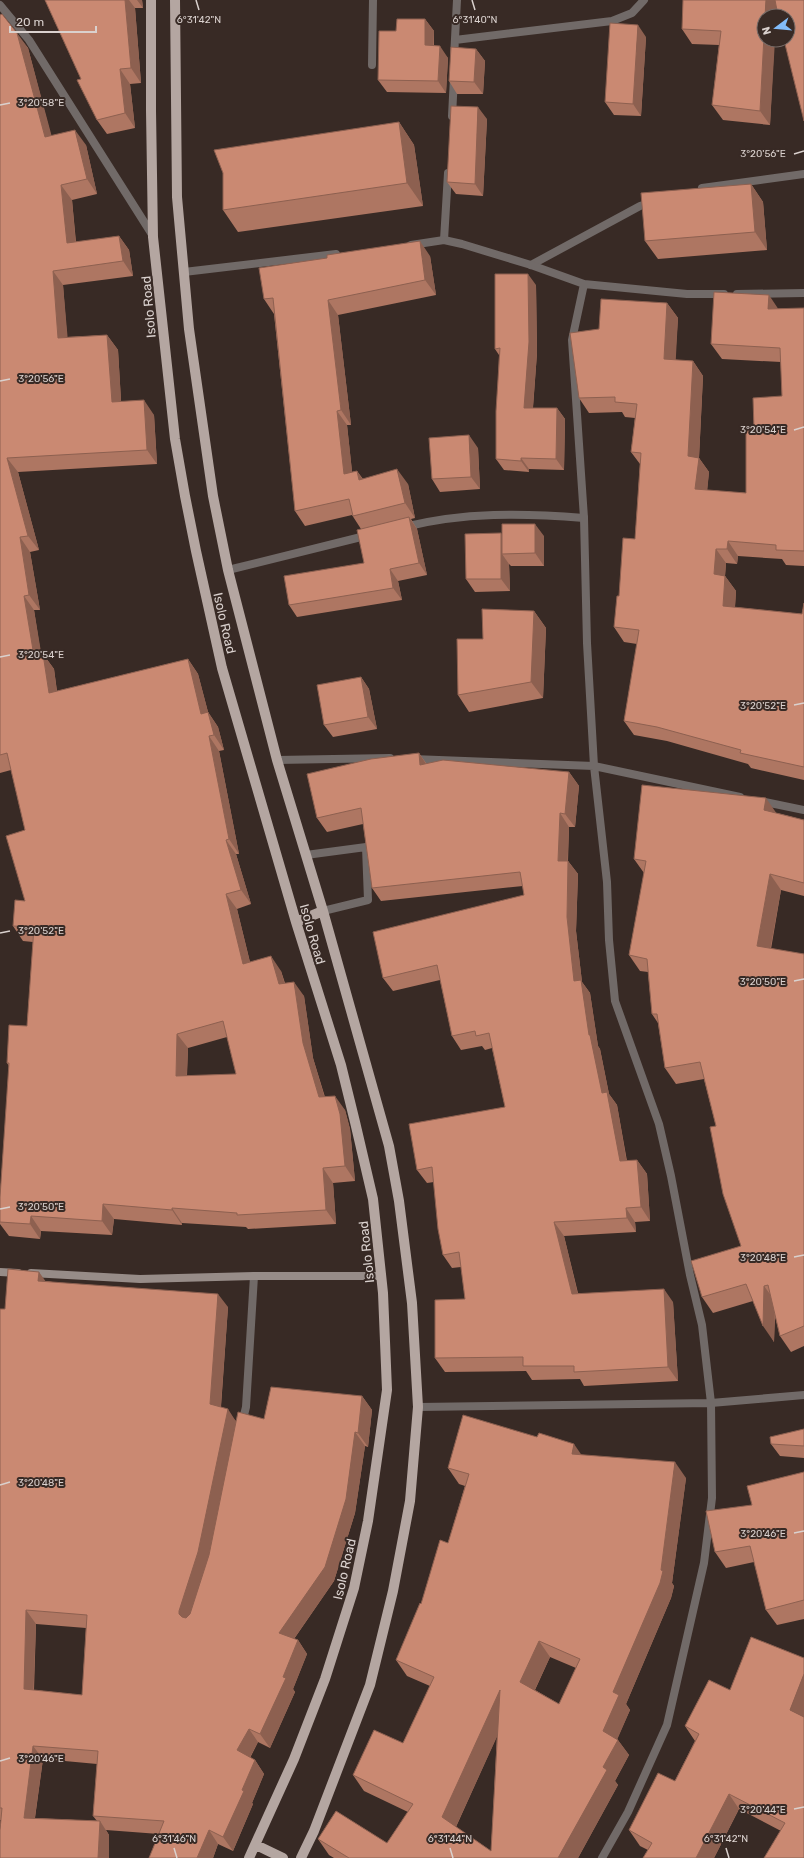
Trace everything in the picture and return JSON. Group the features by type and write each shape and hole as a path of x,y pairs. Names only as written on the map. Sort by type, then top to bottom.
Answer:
{"main road":[{"name":"Isolo Road","path":"151,0 150,111 154,237 176,439 196,551 222,668 296,922 341,1066 373,1199 382,1276 387,1390 368,1521 354,1588 325,1679 294,1759 249,1858"},
{"name":"Isolo Road","path":"175,0 177,197 189,329 213,496 228,570 276,760 323,911 389,1146 399,1201 412,1303 418,1407 410,1500 392,1591 370,1686 314,1831 301,1858"},
{"path":"296,922 323,911"},
{"path":"256,1845 283,1858"}],"street":[{"path":"372,0 372,65"},
{"path":"451,128 457,0"},
{"path":"455,40 612,20 632,13 644,0"},
{"path":"0,6 29,40 154,237"},
{"path":"444,240 449,166"},
{"path":"694,189 804,174"},
{"path":"531,265 640,206 659,199"},
{"path":"406,245 444,240 531,265 584,284 687,294 804,293"},
{"path":"184,272 343,253"},
{"path":"584,284 572,340 584,518 587,643 594,766 607,882 609,940 615,1001 659,1124 671,1176 690,1275 702,1325 711,1403 712,1498 704,1563 667,1725 628,1812 602,1858"},
{"path":"395,529 418,523 489,514 584,518"},
{"path":"228,570 380,533"},
{"path":"276,760 402,758 594,766 804,810"},
{"path":"306,855 366,847 368,900 323,911"},
{"path":"0,1272 140,1279 254,1276 382,1276"},
{"path":"241,1429 246,1407 254,1276"},
{"path":"418,1407 711,1403 804,1395"}],"building":[{"path":"45,0 125,0 131,68 120,69 125,113 97,120 77,80 81,79"},
{"path":"683,0 766,0 766,8 756,8 756,48 763,48 760,111 712,105 721,31 682,29"},
{"path":"775,0 804,0 804,121 786,48 796,48 796,8 776,8"},
{"path":"2,14 17,33 45,137 75,130 87,179 61,185 67,243 119,236 123,261 53,271 58,338 107,335 112,402 144,400 147,450 7,458 28,536 20,537 29,595 24,596 34,656 43,654 49,693 188,659 201,714 208,712 214,735 209,736 229,839 226,840 241,890 226,894 243,964 271,956 279,984 294,982 303,1043 319,1097 335,1096 340,1114 345,1166 323,1168 326,1210 237,1215 237,1213 172,1208 172,1210 103,1204 102,1221 31,1216 30,1224 0,1222 0,1197 9,1063 7,1063 9,1025 27,1026 34,927 13,926 15,900 25,901 6,836 25,830 7,753 0,755 0,15","holes":["223,1021 236,1074 176,1076 177,1034"]},
{"path":"397,19 425,19 425,45 440,46 438,81 378,80 379,31 396,31"},
{"path":"610,23 638,25 633,104 605,102"},
{"path":"451,47 476,49 474,82 449,81"},
{"path":"451,106 478,107 475,184 447,182"},
{"path":"399,122 407,183 223,210 223,173 214,150"},
{"path":"751,184 755,232 645,241 641,193"},
{"path":"420,241 425,280 328,300 341,410 337,411 344,474 357,471 359,480 397,469 405,503 353,516 349,499 295,511 273,298 264,299 259,268 327,258 327,255"},
{"path":"495,274 528,274 529,342 524,408 557,408 556,459 521,458 521,461 496,459 496,411 500,348 495,349"},
{"path":"714,292 769,295 768,309 804,308 804,551 776,550 776,545 728,541 727,549 716,549 714,574 725,576 723,606 802,614 804,603 804,767 740,753 741,750 657,727 624,721 639,630 614,627 617,596 619,596 623,538 635,539 641,453 631,452 637,404 615,402 615,397 579,398 570,333 599,329 601,299 667,303 664,359 693,361 688,456 699,458 695,489 746,493 746,429 754,429 753,398 782,396 780,348 711,344"},
{"path":"469,435 471,477 432,479 429,438"},
{"path":"409,517 419,563 390,569 393,588 289,605 284,576 364,563 357,530"},
{"path":"502,524 535,524 535,553 502,554"},
{"path":"501,533 501,579 466,579 465,534"},
{"path":"482,609 534,611 531,682 458,695 457,639 483,639"},
{"path":"361,677 368,717 324,725 317,685"},
{"path":"419,753 420,765 443,760 569,772 565,814 560,813 558,861 568,861 567,917 574,981 581,980 589,1035 602,1093 607,1092 620,1161 637,1160 641,1207 626,1208 627,1218 554,1222 572,1294 664,1289 668,1367 574,1372 574,1366 523,1366 523,1357 435,1358 435,1300 465,1299 459,1252 443,1255 438,1229 432,1167 417,1170 409,1124 505,1107 489,1033 476,1036 475,1031 452,1036 437,965 383,978 373,932 524,895 520,872 372,888 361,808 317,818 307,774 371,759"},
{"path":"642,785 766,798 764,810 804,820 804,883 770,874 757,946 804,954 804,1326 780,1336 768,1285 764,1286 763,1326 746,1284 702,1297 691,1261 741,1246 723,1194 710,1127 716,1126 700,1062 665,1068 657,1014 652,1014 647,959 629,955 646,861 634,859"},
{"path":"8,1269 39,1272 38,1281 218,1294 210,1404 228,1409 198,1552 179,1611 179,1614 182,1617 186,1618 190,1614 209,1555 238,1412 264,1419 271,1387 362,1396 358,1433 355,1432 346,1499 325,1567 279,1633 298,1640 283,1677 286,1678 260,1734 249,1729 237,1750 255,1760 242,1790 244,1791 223,1837 209,1830 197,1858 149,1858 164,1821 93,1816 98,1751 33,1746 24,1818 100,1821 98,1858 0,1858 2,1808 0,1808 0,1309 5,1309","holes":["26,1610 87,1615 82,1695 24,1689"]},
{"path":"463,1415 537,1437 539,1433 574,1444 572,1454 675,1462 661,1570 663,1571 660,1583 613,1692 619,1695 603,1731 618,1740 603,1767 607,1770 558,1858 349,1858 318,1839 336,1811 387,1843 413,1804 353,1775 374,1730 403,1743 434,1677 396,1660 420,1603 421,1604 440,1540 448,1543 469,1474 448,1468","holes":["539,1641 580,1659 559,1704 520,1682","500,1690 491,1851 442,1817"]},
{"path":"804,1429 804,1446 771,1444 770,1437"},
{"path":"804,1472 804,1600 766,1610 750,1546 715,1552 706,1511 752,1505 747,1486"},
{"path":"751,1637 804,1658 804,1674 790,1710 804,1717 804,1858 764,1858 785,1823 729,1794 696,1858 643,1858 652,1843 629,1830 658,1773 675,1781 699,1734 685,1726 709,1680 730,1690"}]}
